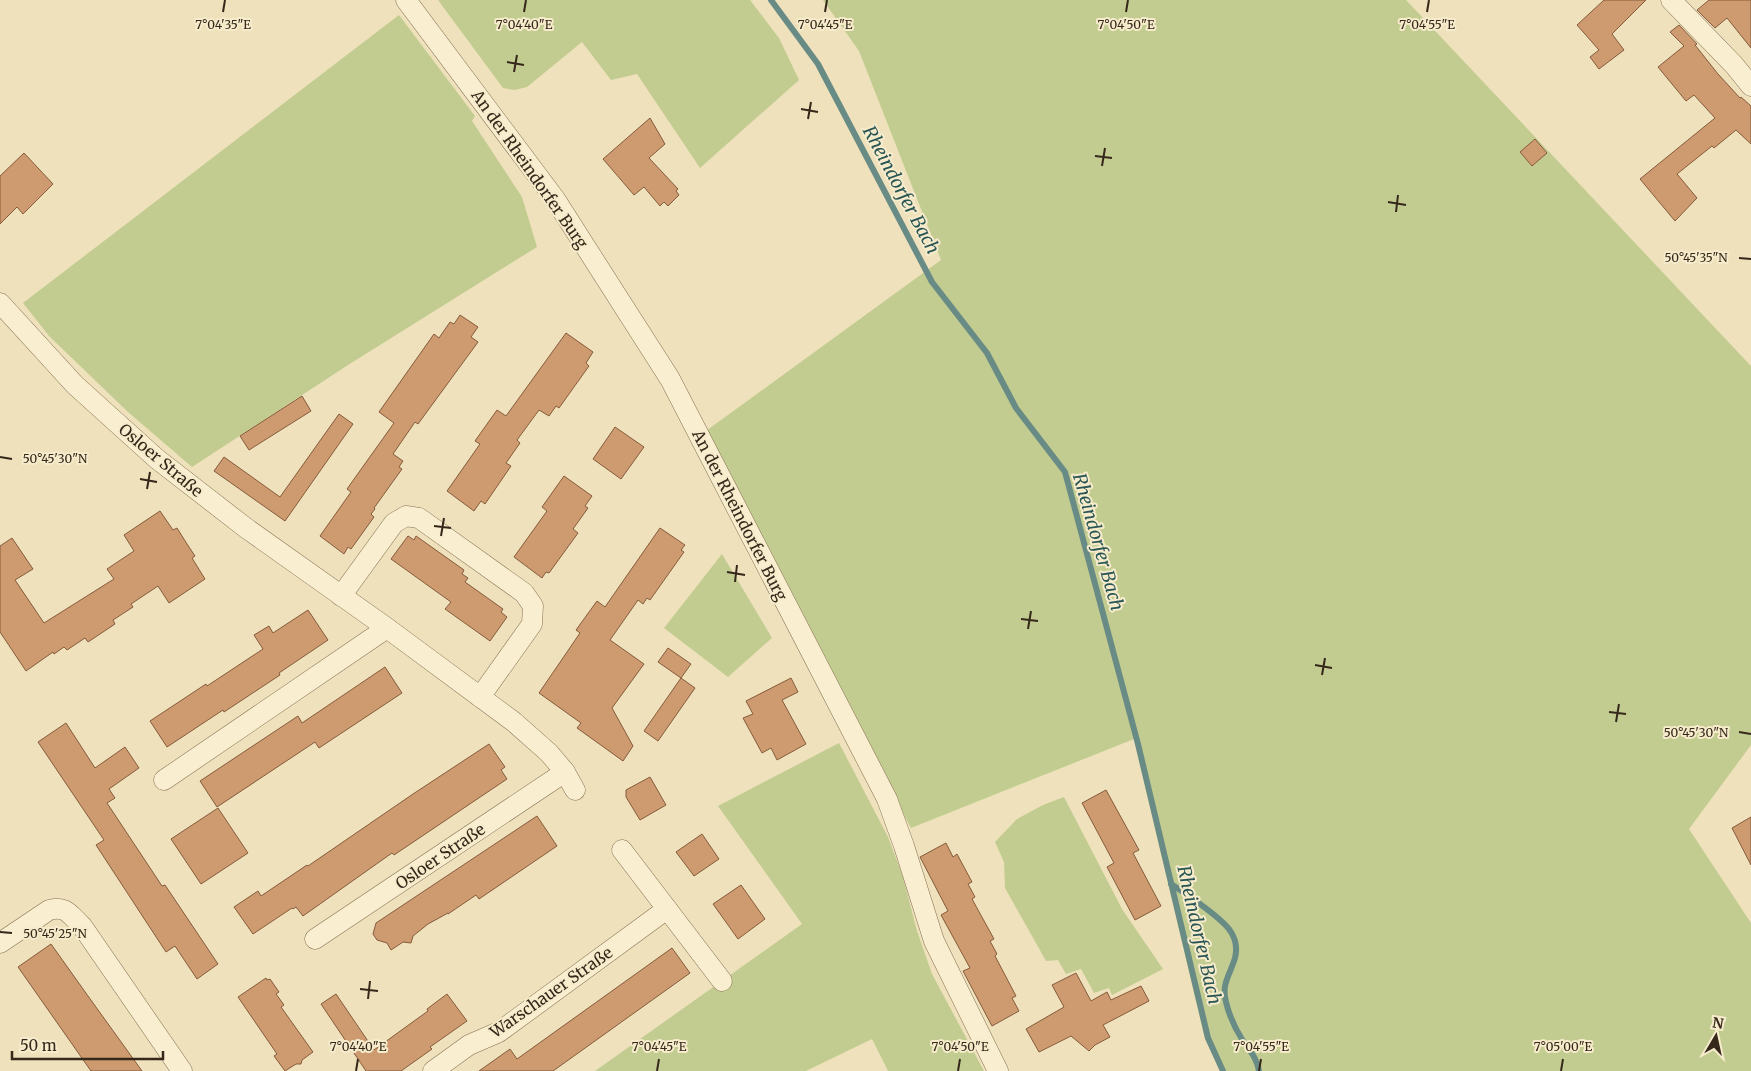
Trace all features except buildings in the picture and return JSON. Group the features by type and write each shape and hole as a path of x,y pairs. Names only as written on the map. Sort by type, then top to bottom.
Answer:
{"street":[{"name":"An der Rheindorfer Burg","path":"406,0 555,199 670,379 887,799 934,941 998,1071"},
{"path":"1671,0 1734,65 1751,86"},
{"name":"Osloer Straße","path":"0,303 75,385 151,453 246,528 387,628 514,722 549,753 565,772 575,790"},
{"path":"341,596 394,523 406,516 419,518 524,593 533,606 532,624 480,697"},
{"path":"164,780 387,628"},
{"name":"Osloer Straße","path":"315,939 565,772"},
{"path":"622,850 722,981"},
{"path":"0,943 49,910 57,908 66,910 82,926 182,1071"},
{"name":"Warschauer Straße","path":"433,1071 468,1045 499,1032 667,908"}],"green space":[{"path":"438,0 750,0 779,38 799,80 700,168 637,74 611,80 582,42 527,87 514,90 503,88"},
{"path":"823,0 1406,0 1751,366 1751,745 1689,829 1751,923 1751,1071 1221,1071 1205,1039 1134,739 911,828 699,436 941,260 859,51"},
{"path":"399,15 475,116 472,121 522,197 537,247 348,365 192,467 128,412 49,336 23,303"},
{"path":"722,554 772,638 728,677 664,628"},
{"path":"839,743 888,837 903,877 917,931 932,974 984,1071 888,1071 872,1039 806,1071 595,1071 802,924 718,806"},
{"path":"1064,797 1122,909 1163,969 1112,995 1109,988 1094,993 1081,969 1066,974 1058,960 1046,961 1005,888 1004,862 995,842 1017,819 1043,805"}],"waterway":[{"name":"Rheindorfer Bach","path":"771,0 818,64 932,282 987,353 1016,408 1065,472 1138,744 1208,1038 1223,1071"},
{"path":"1171,884 1212,913 1227,926 1233,935 1236,955 1225,985 1227,1007 1240,1037 1255,1058 1259,1071"}]}
